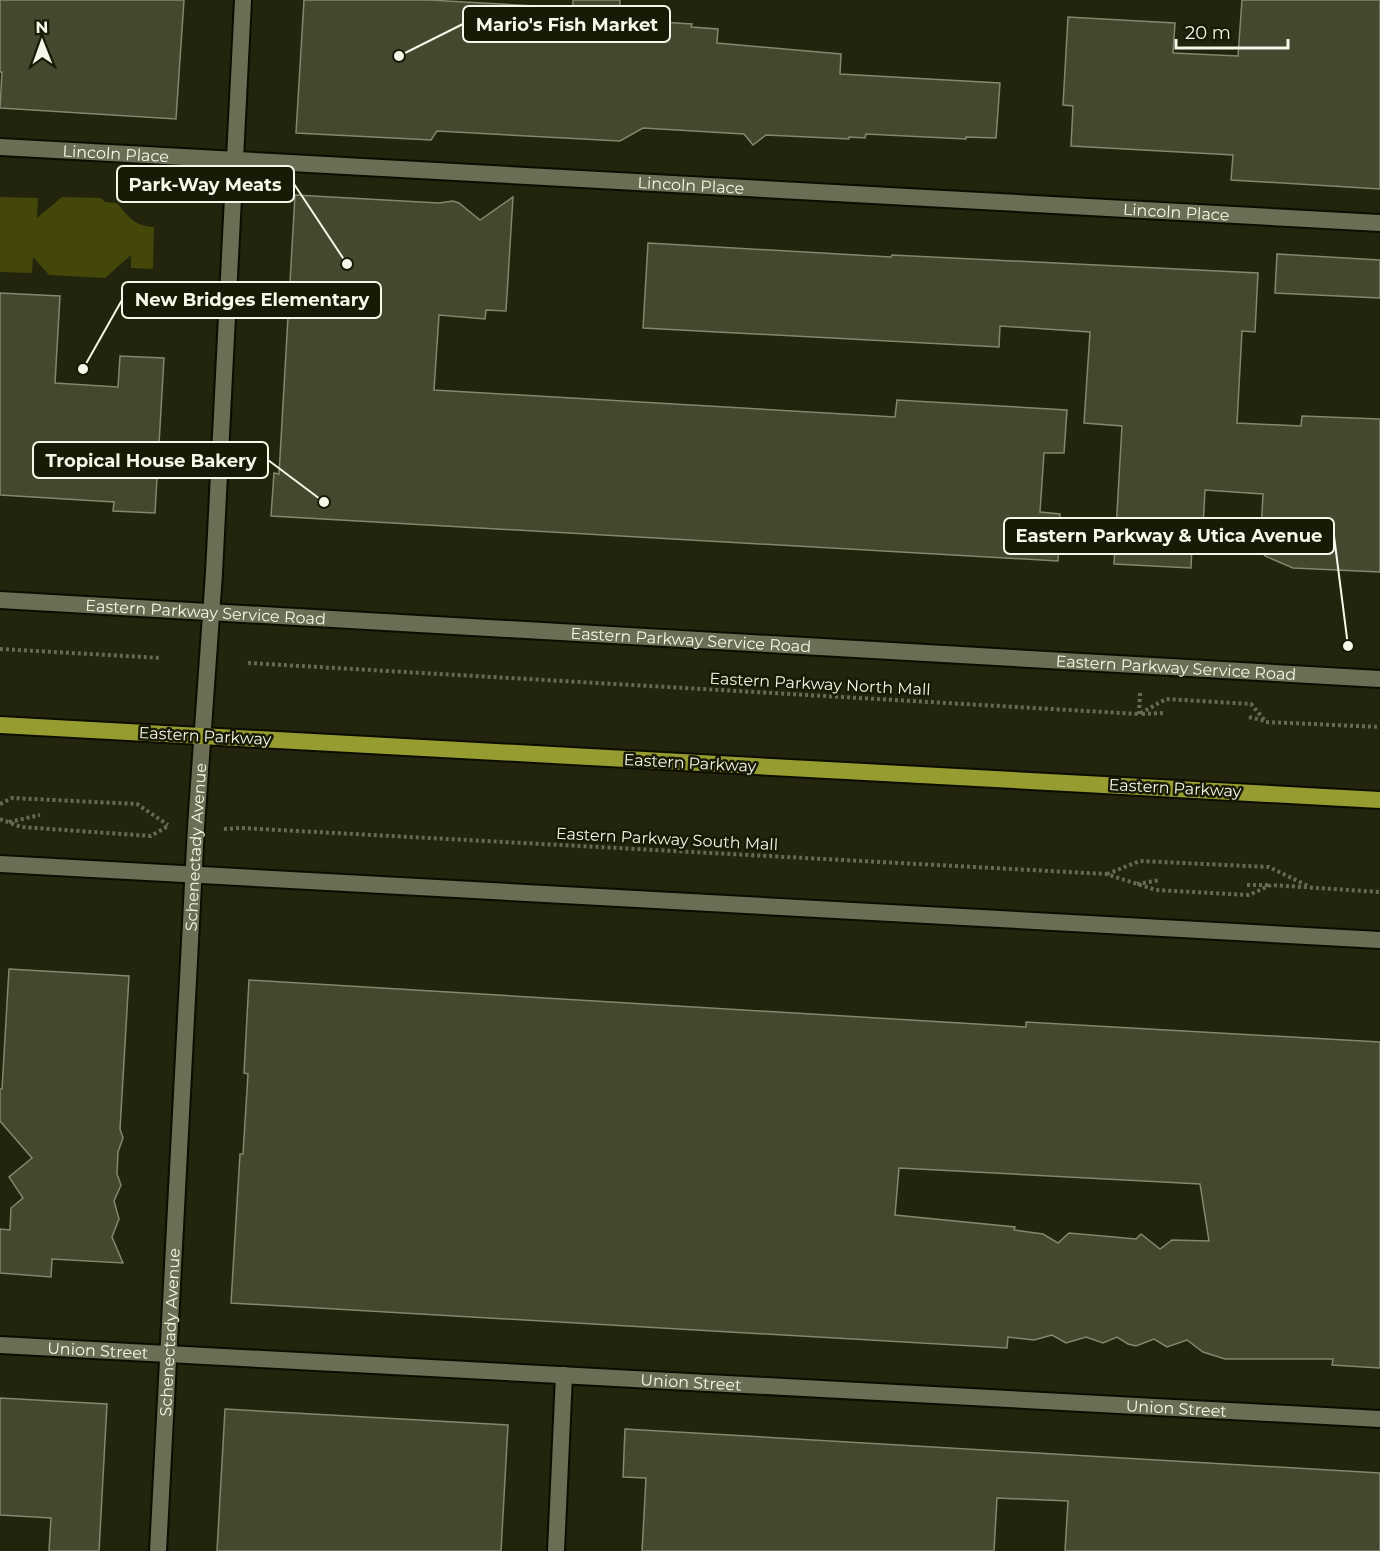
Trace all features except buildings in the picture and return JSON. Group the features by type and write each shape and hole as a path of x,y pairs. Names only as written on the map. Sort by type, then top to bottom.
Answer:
{"main road":[{"name":"Eastern Parkway","path":"0,725 1380,800"}],"street":[{"name":"Schenectady Avenue","path":"158,1551 243,0"},
{"name":"Lincoln Place","path":"0,147 1380,223"},
{"name":"Eastern Parkway Service Road","path":"0,600 1380,679"},
{"path":"0,864 1380,940"},
{"name":"Union Street","path":"0,1345 1380,1419"},
{"path":"556,1551 564,1375"}],"path":[{"path":"0,649 161,658"},
{"name":"Eastern Parkway North Mall","path":"248,663 1139,714 1165,713"},
{"path":"1139,714 1140,692"},
{"path":"1139,714 1166,699 1251,704 1266,722"},
{"path":"1249,717 1266,722 1380,727"},
{"path":"0,804 12,798 137,804 169,825 151,836 21,827 0,819"},
{"path":"7,822 40,815"},
{"name":"Eastern Parkway South Mall","path":"226,829 288,830 1106,874 1156,891 1249,895 1271,885 1380,892"},
{"name":"Eastern Parkway South Mall","path":"1106,874 1140,861 1269,867 1312,888"},
{"path":"1136,884 1160,880"},
{"path":"1247,885 1271,885"}],"shaded area":[{"path":"0,197 38,198 37,218 62,197 101,198 105,202 117,203 137,223 154,227 153,269 131,268 131,255 105,278 49,275 33,257 32,273 0,272"}],"place":[{"name":"Mario's Fish Market","path":"399,56"},
{"name":"Park-Way Meats","path":"347,264"},
{"name":"New Bridges Elementary","path":"83,369"},
{"name":"Tropical House Bakery","path":"324,502"},
{"name":"Eastern Parkway & Utica Avenue","path":"1348,646"}]}
